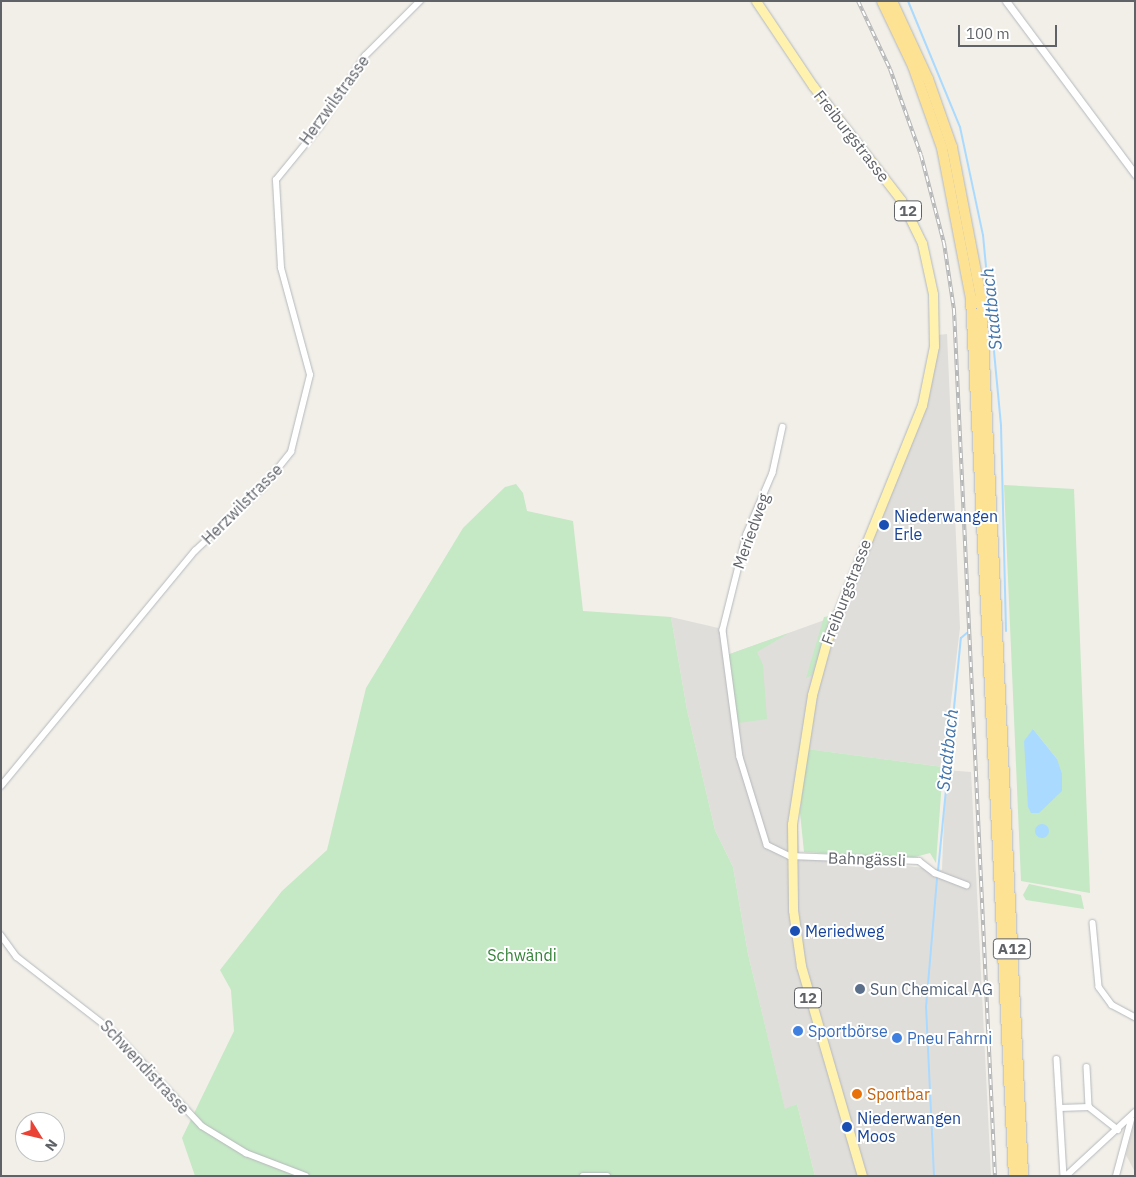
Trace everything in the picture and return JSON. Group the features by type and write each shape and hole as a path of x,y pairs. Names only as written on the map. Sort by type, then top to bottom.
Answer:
{"highway":[{"name":"A12","path":"882,1 919,82 942,148 971,298 1014,1176"},
{"name":"A12","path":"892,1 928,79 952,147 981,297 1024,1176"}],"main road":[{"name":"Freiburgstrasse","path":"756,1 817,92 907,209 926,255 934,307 932,360 919,413 853,568 822,657 798,772 790,856 794,921 804,980 862,1176"}],"street":[{"name":"Herzwilstrasse","path":"1,786 195,551 263,487 291,452 310,375 281,268 276,180 320,126 358,65 420,1"},
{"path":"1006,1 1135,174"},
{"name":"Meriedweg","path":"783,426 776,467 740,560 723,647 740,756 764,836 770,850 790,856"},
{"name":"Bahngässli","path":"790,856 919,861 935,873 968,885"},
{"path":"1093,924 1099,987 1112,1005 1135,1017"},
{"name":"Schwendistrasse","path":"1,935 17,957 107,1025 202,1126 246,1153 306,1176"},
{"path":"1057,1059 1065,1176"},
{"path":"1088,1067 1089,1107"},
{"path":"1060,1108 1089,1107 1118,1130"},
{"path":"1065,1176 1118,1130 1133,1114"},
{"path":"1116,1176 1133,1114"},
{"path":"583,1176 607,1176"}],"shaded area":[{"path":"947,334 960,628 943,767 806,749 797,802 799,854 942,870 946,770 971,772 991,1176 815,1176 797,1104 785,1110 748,954 733,867 715,830 687,710 671,617 727,630 727,655 844,613 928,396 938,335"},
{"path":"1135,1124 1135,1172 1126,1155"}],"green space":[{"name":"Schwändi","path":"516,484 523,493 527,511 573,521 583,611 671,617 687,710 715,830 733,867 748,954 785,1109 797,1104 815,1176 195,1176 182,1138 234,1031 231,990 220,970 282,891 327,850 366,688 463,528 505,487"},
{"path":"1004,485 1074,489 1090,893 1021,881","holes":["1033,729 1057,759 1028,807"]},
{"path":"830,616 812,675 806,678 824,617"},
{"path":"789,633 757,652 763,665 767,719 738,723 727,655"},
{"path":"807,749 943,767 936,863 930,853 911,858 804,852 800,812"},
{"path":"1029,884 1081,895 1084,909 1026,900 1023,895"}],"water":[{"path":"1033,729 1057,759 1062,774 1062,791 1039,813 1031,813 1028,807 1024,741"},
{"path":"1039,824 1045,824 1049,831 1045,838 1039,838 1035,834 1035,828"}],"waterway":[{"name":"Stadtbach","path":"908,1 960,127 983,235 1001,426 1006,631"},
{"name":"Stadtbach","path":"938,871 961,638 967,633"},
{"name":"Stadtbach","path":"934,1176 926,1007 937,878"}],"railway":[{"path":"858,1 890,69 921,155 944,243 954,310 995,1176"}],"place":[{"name":"Niederwangen Erle","path":"884,525"},
{"name":"Meriedweg","path":"795,931"},
{"name":"Sun Chemical AG","path":"860,989"},
{"name":"Sportbörse","path":"798,1031"},
{"name":"Pneu Fahrni","path":"897,1038"},
{"name":"Sportbar","path":"857,1094"},
{"name":"Niederwangen Moos","path":"847,1127"}]}
